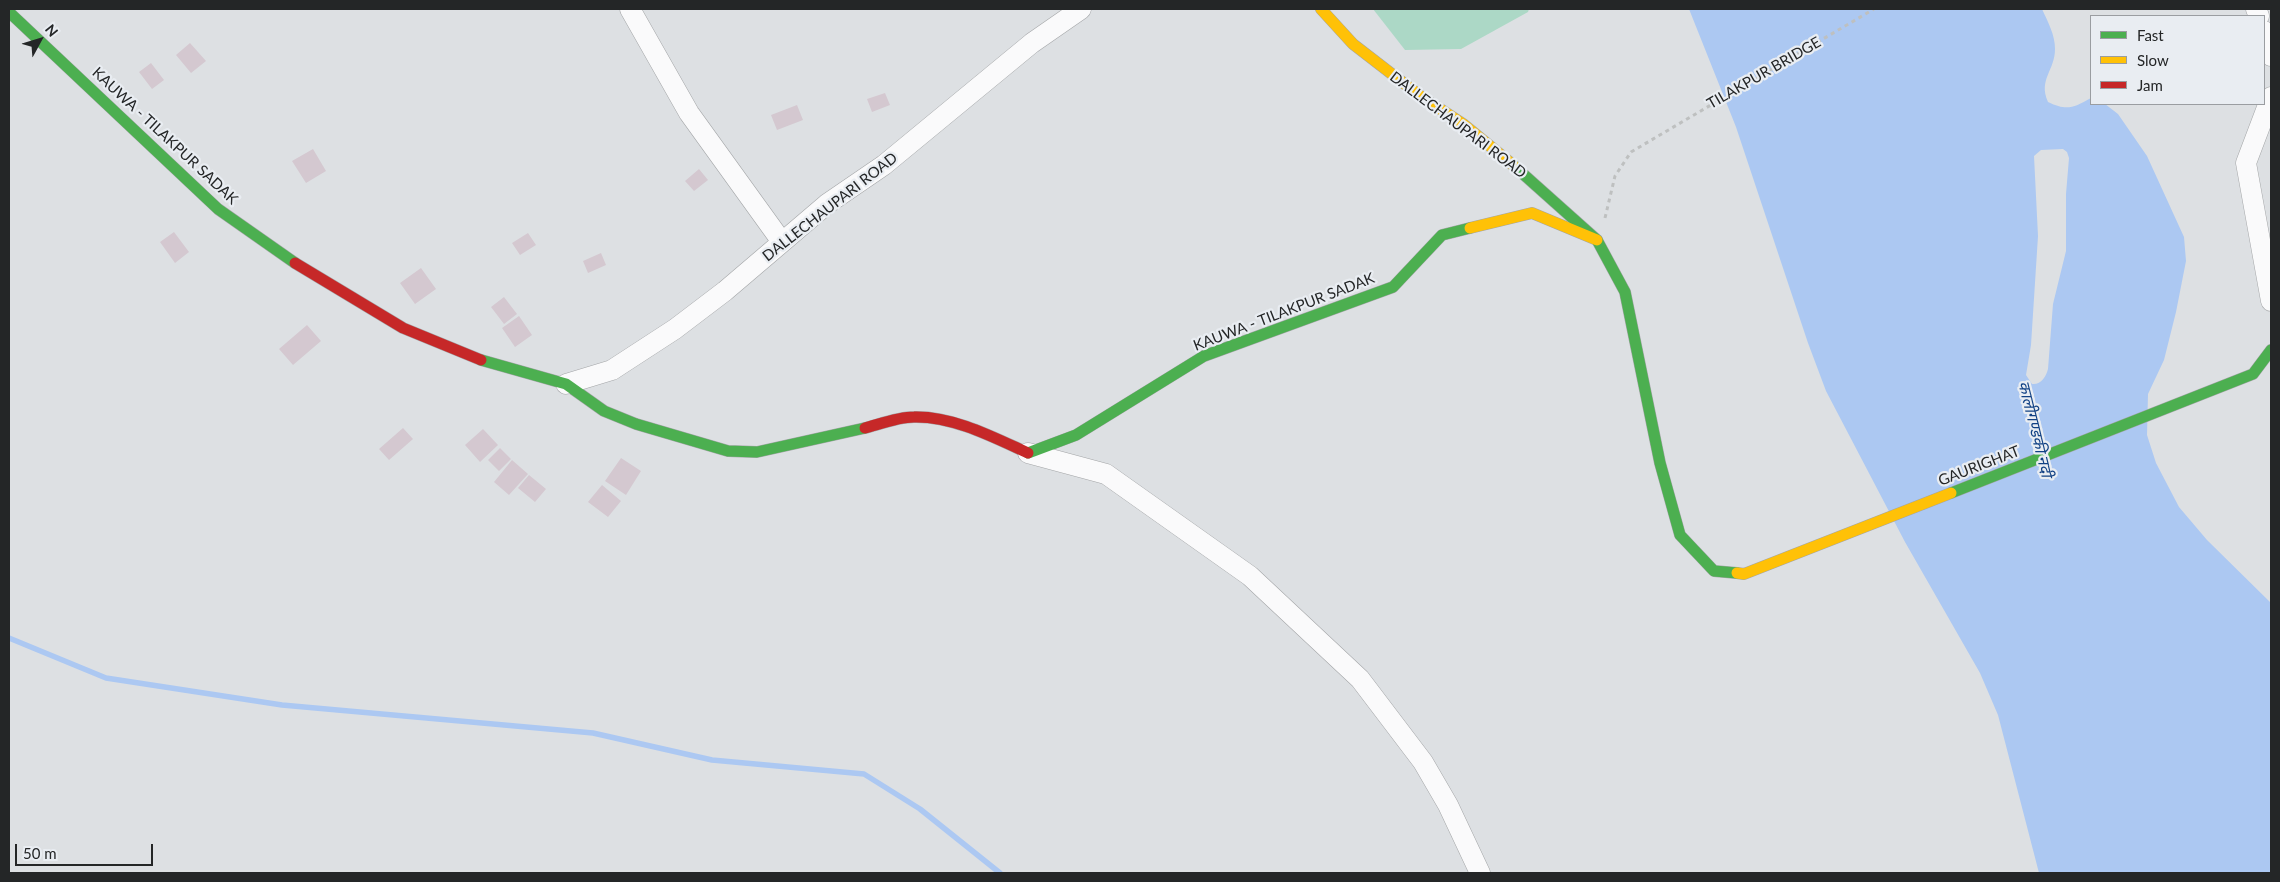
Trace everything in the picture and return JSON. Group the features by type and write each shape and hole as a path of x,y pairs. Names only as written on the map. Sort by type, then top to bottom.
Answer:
{"street":[{"path":"630,9 689,113 782,242"},
{"name":"DALLECHAUPARI ROAD","path":"566,384 612,370 675,328 725,291 827,204 891,159 1032,43 1081,9"},
{"name":"DALLECHAUPARI ROAD","path":"1321,9 1352,44 1419,95 1463,124 1537,185 1597,240 1625,292 1660,463 1680,535 1714,570 1744,574"},
{"name":"KAUWA - TILAKPUR SADAK","path":"9,12 218,209 284,256 402,328 491,364 566,384 604,411 636,424 728,451 757,452 912,417 937,418 982,433 1028,453 1076,436 1204,356 1393,287 1442,235 1532,213 1597,240"},
{"path":"2265,35 2271,56"},
{"path":"2271,98 2246,163 2271,301"},
{"name":"GAURIGHAT","path":"1744,574 2253,374 2271,350"},
{"path":"1028,453 1106,474 1250,576 1360,679 1423,762 1448,805 1480,873"}],"path":[{"name":"TILAKPUR BRIDGE","path":"1597,240 1608,210 1615,176 1631,152 1874,9"}],"green space":[{"path":"1373,9 1529,9 1528,12 1461,49 1405,50"}],"water":[{"name":"कालीगण्डकी नदी","path":"1689,9 2042,9 2055,44 2054,57 2045,87 2048,102 2060,107 2070,107 2090,98 2090,105 2106,105 2118,114 2147,156 2184,237 2186,261 2176,312 2164,360 2148,394 2147,435 2156,463 2179,507 2207,540 2271,603 2271,873 2039,873 1998,715 1980,673 1905,542 1826,391 1808,343 1736,127","holes":["2063,149 2067,152 2069,158 2066,194 2066,251 2053,304 2048,369 2043,380 2032,384 2026,375 2031,345 2038,236 2034,156 2041,150"]}],"building":[{"path":"190,43 206,61 191,73 176,55"},
{"path":"151,63 164,80 152,89 139,72"},
{"path":"885,93 890,105 872,112 867,99"},
{"path":"797,105 803,120 777,130 771,115"},
{"path":"313,149 326,171 306,183 292,161"},
{"path":"699,169 708,180 694,191 685,181"},
{"path":"174,232 189,252 175,263 160,242"},
{"path":"528,233 536,245 520,255 512,243"},
{"path":"601,253 606,265 588,273 583,261"},
{"path":"421,268 436,289 415,304 400,283"},
{"path":"504,297 517,314 504,324 491,307"},
{"path":"519,316 532,335 515,347 502,328"},
{"path":"307,325 321,341 293,365 279,349"},
{"path":"403,428 413,439 389,460 379,449"},
{"path":"483,429 498,445 480,462 465,445"},
{"path":"500,448 511,459 499,471 488,460"},
{"path":"621,458 641,471 626,495 605,481"},
{"path":"512,460 528,474 509,495 494,482"},
{"path":"529,475 546,489 535,502 518,488"},
{"path":"602,485 621,501 608,517 588,502"}],"waterway":[{"path":"9,638 106,678 282,705 593,733 712,760 864,774 920,809 1000,873"}],"traffic: fast":[{"path":"9,12 218,209 295,263"},
{"path":"1513,165 1597,240 1625,292 1660,463 1680,535 1714,571 1737,573"},
{"path":"1028,453 1076,435 1204,356 1393,287 1442,235 1470,228"},
{"path":"1951,493 2253,374 2271,350"},
{"path":"481,360 566,384 604,411 636,424 728,451 757,452 865,428"}],"traffic: slow":[{"path":"1321,9 1353,44 1419,95 1463,124 1513,165"},
{"path":"1470,228 1532,213 1597,240"},
{"path":"1737,573 1744,574 1951,493"}],"traffic: jam":[{"path":"295,263 403,328 481,360"},
{"path":"865,428 902,418 914,417 943,420 1001,440 1028,453"}]}
